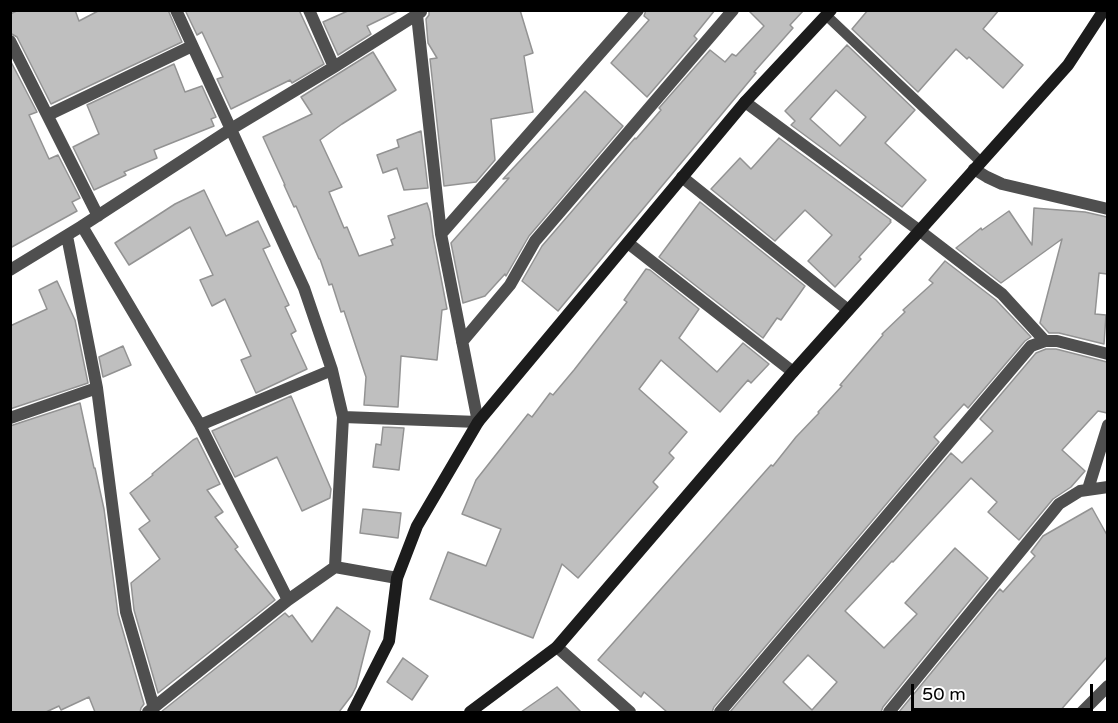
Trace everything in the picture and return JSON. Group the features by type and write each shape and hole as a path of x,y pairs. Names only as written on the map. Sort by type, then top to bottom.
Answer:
{"street":[{"path":"176,10 304,288 332,370 343,417 335,567"},
{"path":"309,10 334,67"},
{"path":"462,342 510,285 535,241 733,10"},
{"path":"478,711 557,647 793,372 1068,65 1104,10"},
{"path":"11,268 67,236 231,129 334,67 418,12 441,234 478,422"},
{"path":"441,234 631,13"},
{"path":"353,712 389,641 397,578 417,526 478,422 745,102 829,13"},
{"path":"10,41 98,216"},
{"path":"48,115 192,46"},
{"path":"745,102 1002,294 1045,341"},
{"path":"978,165 987,177 1002,184 1107,209"},
{"path":"682,177 848,310"},
{"path":"82,226 200,425 288,600"},
{"path":"67,236 97,388 126,612 151,710 288,600 335,567 397,578"},
{"path":"628,243 793,372"},
{"path":"720,712 1031,346 1045,341 1057,341 1107,354"},
{"path":"200,425 332,370"},
{"path":"10,418 97,388"},
{"path":"343,417 478,422"},
{"path":"1088,489 1107,425"},
{"path":"889,712 1059,504 1080,491 1107,487"},
{"path":"557,647 630,712"},
{"path":"1082,712 1107,686"}],"lane":[{"path":"829,13 978,165"}],"building":[{"path":"19,10 75,10 79,21 100,10 168,10 182,42 51,104 17,37 10,33 10,14"},
{"path":"185,10 299,10 324,64 292,83 290,80 231,109 217,79 223,77 202,32 197,35"},
{"path":"350,10 400,10 367,26 371,34 338,55 323,22"},
{"path":"429,10 520,10 533,53 524,56 533,112 491,119 495,160 476,182 444,186 430,59 437,58 428,43 426,19"},
{"path":"646,10 715,10 694,36 697,39 647,97 611,63 649,20 644,16"},
{"path":"748,10 804,10 790,25 793,28 754,72 756,73 558,311 522,281 542,246 661,110 659,108 710,50 725,62 732,54 736,56 764,26"},
{"path":"868,10 999,10 983,29 1023,65 1003,88 969,57 967,59 956,49 918,92 852,29"},
{"path":"847,45 915,110 885,143 926,180 902,207 791,125 795,121 785,111","holes":["836,90 866,117 840,146 810,119"]},
{"path":"373,52 396,90 320,140 342,187 329,192 359,256 393,245 391,240 395,238 388,216 427,203 430,212 447,309 442,310 437,360 401,356 398,407 364,405 366,377 344,311 341,312 332,284 329,285 320,259 263,137 312,114 301,97"},
{"path":"10,60 37,112 29,115 49,159 58,155 80,198 72,202 77,211 10,248"},
{"path":"174,64 185,92 202,86 216,117 211,119 214,126 154,150 157,158 124,172 126,175 94,190 73,147 99,134 87,105"},
{"path":"585,91 623,126 529,236 506,276 505,274 485,296 463,303 451,243 509,178 503,179"},
{"path":"421,131 428,188 404,190 397,168 383,173 377,155 399,147 397,140"},
{"path":"779,138 891,220 859,257 861,259 835,287 808,261 832,235 805,210 775,241 711,189 740,158 751,169"},
{"path":"204,190 226,236 258,221 270,246 263,249 289,305 285,307 296,331 291,334 307,369 256,393 241,360 251,356 225,299 212,306 200,280 213,275 190,227 129,265 115,243 175,204"},
{"path":"700,202 805,286 781,320 777,318 763,338 659,257"},
{"path":"1034,208 1085,212 1107,217 1107,274 1099,273 1095,314 1106,315 1104,344 1059,333 1049,333 1040,323 1062,239 1001,283 956,248 981,228 982,230 1009,211 1032,245"},
{"path":"945,261 996,300 1031,337 1025,341 968,408 964,404 934,437 939,442 712,712 667,712 644,692 641,697 598,660 771,465 773,466 842,386 840,385 882,334 905,312 903,310 933,283 929,280"},
{"path":"646,269 699,309 679,338 717,372 743,343 769,364 751,383 748,380 720,412 661,360 639,389 687,432 669,453 674,458 653,482 658,487 578,578 562,564 533,638 430,599 448,552 486,566 501,529 462,514 476,480 528,414 532,417 550,393 553,395 574,370 627,302 624,300"},
{"path":"57,281 75,320 88,383 10,409 10,326 47,309 39,290"},
{"path":"123,346 131,365 103,377 99,357"},
{"path":"1046,349 1056,349 1107,362 1107,413 1098,411 1062,450 1085,471 1071,487 1053,499 1019,540 988,512 997,502 971,478 845,611 884,648 917,614 905,603 955,548 988,578 881,712 730,712 951,453 962,463 993,431 980,419 1036,353","holes":["808,655 837,682 812,710 783,682"]},
{"path":"291,396 331,489 330,498 302,511 277,457 235,477 212,431"},
{"path":"80,403 104,509 118,614 144,704 140,712 95,712 89,697 61,710 59,706 46,712 10,712 10,426"},
{"path":"383,427 404,428 399,470 373,467 376,444 381,445"},
{"path":"197,438 220,484 207,490 223,512 215,517 238,547 235,549 275,600 158,693 134,610 131,583 160,559 139,529 150,521 130,493"},
{"path":"1092,508 1107,535 1107,657 1059,712 899,712 1000,589 1003,592 1035,556 1031,552 1043,536"},
{"path":"363,509 401,513 398,538 360,533"},
{"path":"337,607 370,631 356,687 339,712 161,712 285,613 289,617 292,615 312,642"},
{"path":"403,658 428,676 412,700 387,682"},
{"path":"557,687 581,712 521,712"}]}
